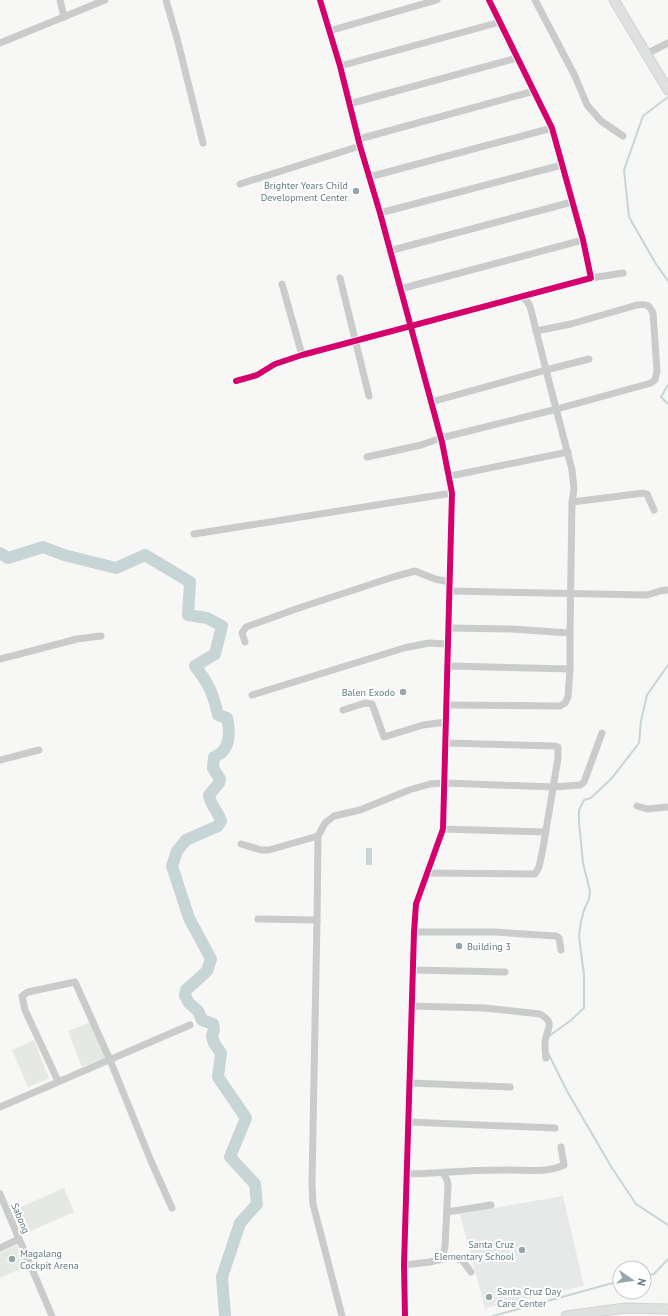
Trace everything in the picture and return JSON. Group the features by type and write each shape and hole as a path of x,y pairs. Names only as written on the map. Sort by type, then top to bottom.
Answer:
{"main road":[{"path":"614,0 667,88"},
{"path":"566,1316 625,1308 668,1309"}],"street":[{"path":"60,0 64,17"},
{"path":"0,43 104,0"},
{"path":"166,0 203,143"},
{"path":"320,0 340,66 349,104 441,438 450,476 452,493 443,829 416,904 414,932 404,1265 405,1316"},
{"path":"329,31 437,0"},
{"path":"489,0 552,128 583,240 591,278"},
{"path":"535,0 575,76 587,105 601,121 623,136"},
{"path":"340,66 500,22"},
{"path":"646,54 668,43"},
{"path":"349,104 517,58"},
{"path":"240,184 360,143 534,91"},
{"path":"369,177 552,128"},
{"path":"380,213 562,165"},
{"path":"390,251 572,202"},
{"path":"400,289 583,240"},
{"path":"236,381 257,374 275,364 302,355 591,278 623,273"},
{"path":"340,278 369,396"},
{"path":"282,284 302,355"},
{"path":"447,705 560,706 565,703 568,697 570,669 572,502 574,481 568,452 530,306 526,300 521,297"},
{"path":"367,456 421,445 441,438 557,409 654,381 657,371 653,313 646,304 637,305 572,324 536,331"},
{"path":"431,402 589,358"},
{"path":"450,476 568,452"},
{"path":"194,534 452,493"},
{"path":"572,502 644,493 647,494 654,510"},
{"path":"245,642 242,633 246,627 393,577 415,571 435,579 450,582"},
{"path":"450,590 647,595 660,590 667,590"},
{"path":"448,628 511,629 570,633"},
{"path":"0,659 77,639 101,636"},
{"path":"252,695 429,642 447,644"},
{"path":"448,666 570,669"},
{"path":"344,710 366,703 372,704 384,737 423,725 446,722"},
{"path":"342,1316 314,1204 312,1184 318,836 325,823 334,816 360,810 397,794 423,786 445,783 553,787 580,785 584,782 602,733"},
{"path":"426,873 535,874 539,867 546,832 558,758 558,747 554,746 446,743"},
{"path":"0,760 39,750"},
{"path":"637,806 647,809 668,807"},
{"path":"443,829 546,832"},
{"path":"241,844 257,849 269,850 318,836"},
{"path":"258,919 317,920"},
{"path":"414,932 494,932 556,936 559,938 561,950"},
{"path":"413,970 505,972"},
{"path":"58,1081 23,1003 22,996 24,994 75,982 110,1060 151,1161 172,1208"},
{"path":"411,1006 485,1008 540,1014 547,1018 550,1027 545,1043 546,1058"},
{"path":"0,1106 190,1025"},
{"path":"410,1083 510,1087"},
{"path":"409,1122 555,1128"},
{"path":"407,1174 503,1170 537,1171 563,1166 565,1164 561,1147"},
{"path":"442,1259 445,1246 448,1185 443,1173"},
{"name":"Sabong","path":"0,1194 52,1316"},
{"path":"447,1212 491,1205"},
{"path":"0,1248 19,1239"},
{"path":"404,1265 453,1258 462,1260 471,1272"}],"shaded area":[{"path":"366,848 372,848 372,865 366,865"},
{"path":"91,1022 107,1057 82,1067 68,1031"},
{"path":"34,1040 49,1078 28,1087 12,1050"},
{"path":"64,1188 74,1212 26,1233 16,1209"},
{"name":"Santa Cruz Elementary School","path":"563,1196 584,1286 485,1308 460,1214"},
{"name":"Magalang Cockpit Arena","path":"17,1245 26,1266 0,1278 0,1253"}],"waterway":[{"path":"668,97 643,116 624,170 629,217 656,264 668,281"},
{"path":"668,385 661,397 668,404"},
{"path":"0,553 8,558 43,547 64,555 116,568 145,555 190,582 188,615 207,618 222,626 215,654 195,666 210,689 218,715 227,718 228,722 229,736 227,745 222,752 214,757 213,768 220,779 219,783 209,795 221,821 218,826 186,840 177,851 172,866 189,918 211,959 207,971 186,990 185,996 189,1003 198,1011 202,1020 213,1024 214,1030 212,1036 214,1043 221,1053 218,1077 246,1118 230,1157 255,1184 257,1204 240,1223 222,1277 225,1316"},
{"path":"549,1036 570,1021 584,1008 584,975 579,936 581,922 589,899 590,891 583,863 579,810 584,800 591,798 612,778 639,743 641,721 647,695 668,665"},
{"path":"548,1053 567,1091 612,1168 636,1204 668,1225"},
{"path":"652,1274 668,1259"},
{"path":"493,1316 612,1283"}],"cycle path":[{"path":"320,0 340,66 360,146 380,213 442,442 452,493 443,829 416,904 414,932 404,1265 405,1316"},
{"path":"236,381 257,375 275,364 302,355 591,278 583,240 552,128 489,0"}],"place":[{"name":"Brighter Years Child Development Center","path":"356,191"},
{"name":"Balen Exodo","path":"403,692"},
{"name":"Building 3","path":"459,946"},
{"name":"Santa Cruz Elementary School","path":"522,1250"},
{"name":"Magalang Cockpit Arena","path":"12,1259"},
{"name":"Santa Cruz Day Care Center","path":"489,1297"}]}
